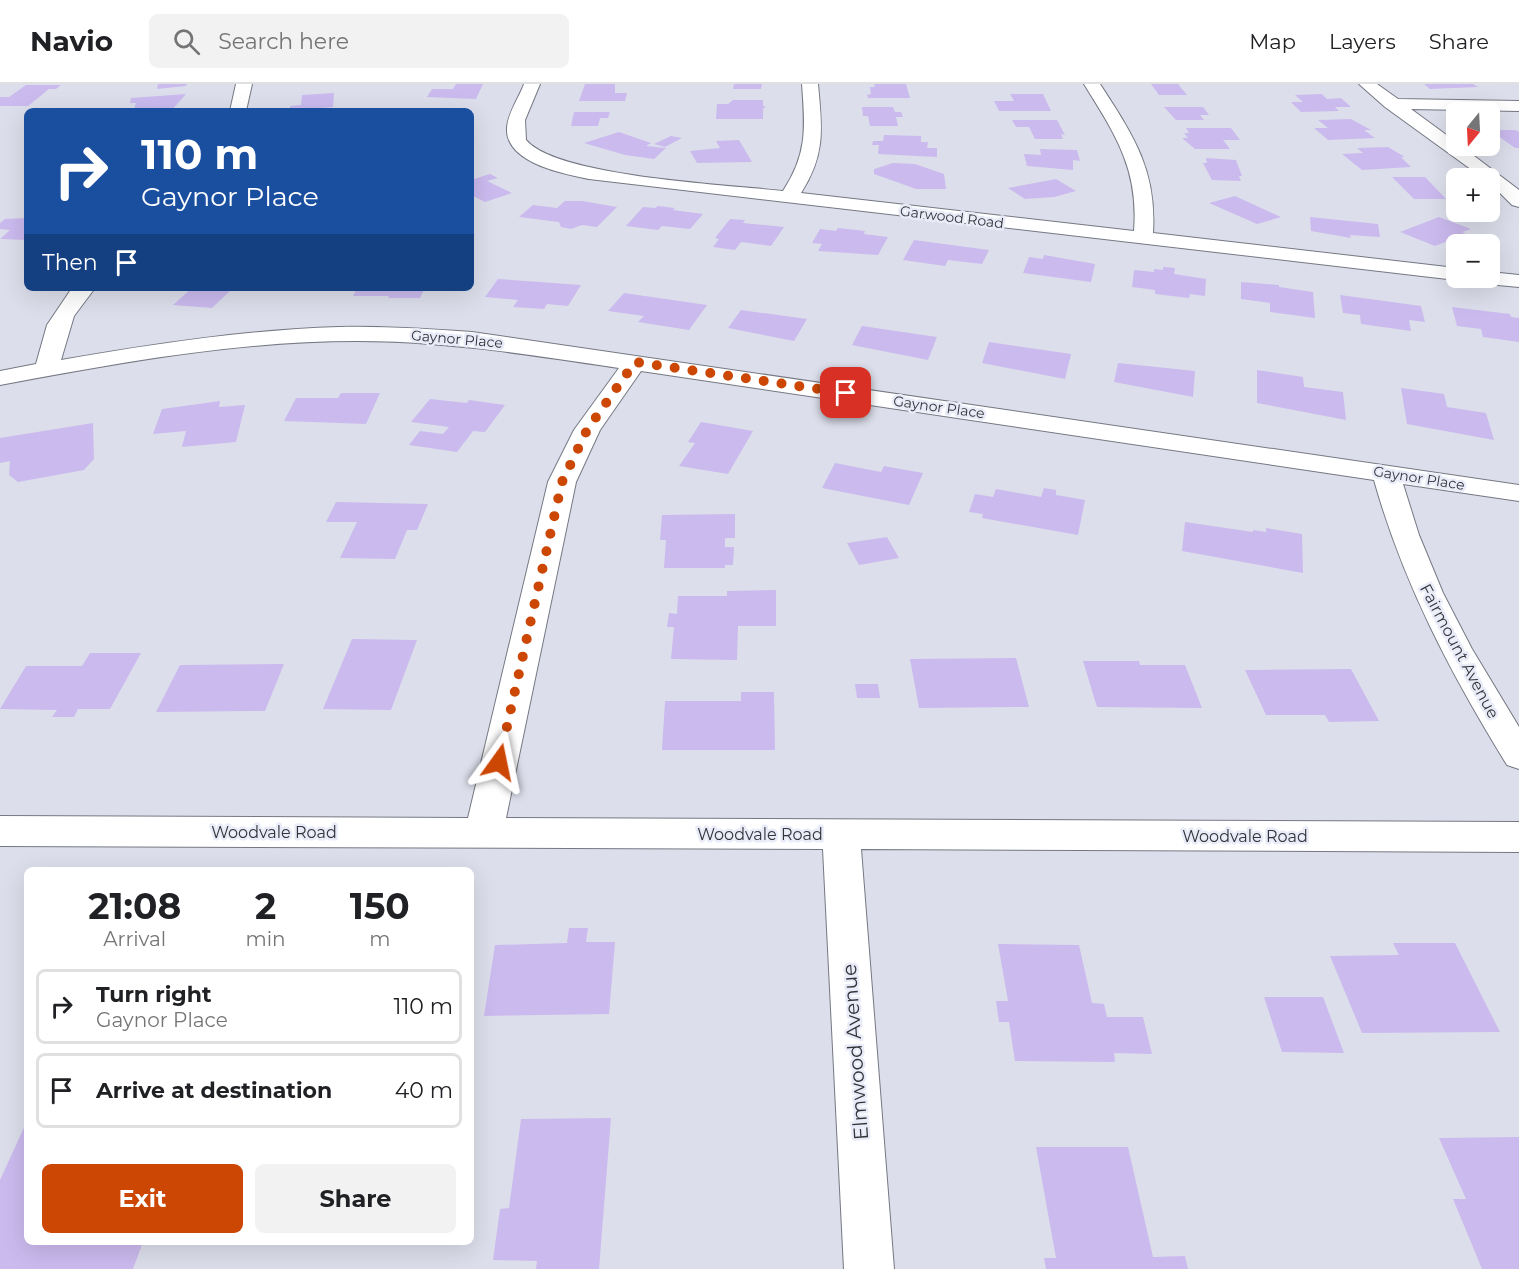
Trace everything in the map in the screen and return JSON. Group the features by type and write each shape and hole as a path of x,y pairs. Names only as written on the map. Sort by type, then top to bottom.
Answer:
{"street":[{"path":"239,108 244,84"},
{"name":"Garwood Road","path":"532,84 515,133 519,143 532,155 555,166 610,177 1446,273"},
{"path":"788,198 811,161 814,147 810,84"},
{"path":"1092,84 1136,153 1146,193 1143,239"},
{"path":"1367,84 1472,161 1519,201"},
{"path":"1392,104 1519,106"},
{"path":"1500,279 1519,281"},
{"path":"48,369 56,325 71,301 81,291"},
{"name":"Gaynor Place","path":"0,378 220,343 340,334 472,339 1519,493"},
{"path":"484,832 562,482 587,430 635,362"},
{"name":"Fairmount Avenue","path":"1386,473 1405,536 1435,609 1480,694 1519,756"},
{"name":"Woodvale Road","path":"0,831 1519,837"},
{"name":"Elmwood Avenue","path":"841,834 869,1269"}],"building":[{"path":"158,84 187,84 186,86 157,89"},
{"path":"456,84 483,84 476,99 427,97 432,89 453,89"},
{"path":"585,84 615,84 615,93 627,93 625,101 579,101"},
{"path":"734,84 762,84 761,89 733,89"},
{"path":"874,84 906,84 910,98 868,98 867,95 871,94 870,87 875,87"},
{"path":"1151,84 1178,84 1187,95 1159,95"},
{"path":"1424,84 1473,84 1478,87 1430,89"},
{"path":"26,85 61,85 56,89 49,89 28,106 0,106 0,97 9,97"},
{"path":"334,93 333,107 290,108 290,106 301,105 302,95"},
{"path":"186,94 174,108 134,108 136,103 130,103 131,98"},
{"path":"1010,94 1043,94 1051,111 999,111 994,101 1014,101"},
{"path":"1322,94 1327,99 1341,98 1351,107 1335,107 1339,111 1301,112 1291,102 1303,102 1295,95"},
{"path":"733,100 763,100 763,106 766,106 763,109 763,119 716,119 717,104 728,104"},
{"path":"862,107 893,107 895,112 901,112 903,117 896,117 898,126 870,126 868,116 863,116"},
{"path":"1164,107 1203,107 1209,115 1200,115 1204,120 1176,120"},
{"path":"574,112 610,112 608,118 600,118 598,126 571,126"},
{"path":"1351,119 1371,130 1364,130 1375,138 1328,140 1314,128 1328,128 1318,120"},
{"path":"1012,120 1057,120 1065,135 1061,134 1063,139 1035,139 1029,127 1016,127"},
{"path":"1186,128 1231,128 1240,140 1223,140 1230,149 1195,149 1182,138 1188,138 1184,133 1189,133"},
{"path":"1500,130 1519,132 1519,148 1515,148 1500,137"},
{"path":"619,132 651,143 646,146 666,148 654,159 625,155 584,143"},
{"path":"884,135 921,136 921,142 928,142 927,148 937,148 937,157 878,154 879,145 872,145 873,141 883,141"},
{"path":"671,136 682,138 665,147 654,144"},
{"path":"739,140 752,162 697,163 690,151 720,148 716,141"},
{"path":"1388,147 1405,157 1401,157 1411,167 1362,170 1342,154 1363,153 1357,148"},
{"path":"1040,149 1077,150 1080,161 1073,160 1073,170 1027,166 1024,154 1041,155"},
{"path":"1206,158 1236,160 1242,176 1239,176 1241,181 1212,180 1203,163 1207,163"},
{"path":"893,163 915,164 944,174 946,189 916,189 874,174 874,169"},
{"path":"490,174 498,178 487,181 512,193 485,202 474,196 474,179"},
{"path":"1392,177 1425,177 1446,199 1414,199"},
{"path":"1056,179 1076,191 1054,197 1025,199 1008,188"},
{"path":"1235,196 1281,217 1257,224 1209,203"},
{"path":"565,201 582,201 617,207 597,227 582,225 571,229 561,227 559,222 519,217 533,205 557,208"},
{"path":"658,206 703,214 690,229 662,226 658,230 626,226 643,207"},
{"path":"1310,217 1378,224 1380,237 1350,235 1351,238 1311,231"},
{"path":"1439,217 1446,220 1446,222 1471,229 1462,232 1466,234 1446,234 1446,242 1435,246 1400,232"},
{"path":"24,218 24,240 0,239 10,230 0,229 0,223 5,219"},
{"path":"730,219 745,220 743,223 784,227 771,246 741,242 735,250 713,247 719,239 715,238"},
{"path":"838,228 865,231 864,234 888,237 878,255 818,251 822,244 812,243 820,229 836,231"},
{"path":"914,240 989,250 982,264 948,260 945,266 903,260"},
{"path":"1044,255 1095,264 1091,282 1023,273 1029,257 1043,259"},
{"path":"1163,267 1175,268 1174,274 1206,279 1205,296 1190,294 1189,298 1155,294 1155,290 1132,287 1134,270 1154,272 1154,269 1163,270"},
{"path":"498,279 581,285 568,306 547,304 544,309 513,307 518,300 485,297"},
{"path":"1241,282 1279,285 1279,287 1313,292 1315,318 1270,312 1270,303 1241,299"},
{"path":"189,291 230,291 212,308 173,305"},
{"path":"356,291 424,291 420,298 353,296"},
{"path":"624,293 707,305 689,330 638,322 644,316 608,311"},
{"path":"1340,295 1421,306 1425,322 1409,320 1411,331 1361,324 1360,315 1343,313"},
{"path":"1452,307 1510,314 1511,317 1519,318 1519,342 1483,337 1481,329 1457,326"},
{"path":"741,310 807,319 794,341 728,328"},
{"path":"862,326 937,337 928,360 852,345"},
{"path":"989,342 1071,354 1065,379 982,363"},
{"path":"1118,363 1195,371 1193,397 1114,382"},
{"path":"1257,370 1303,377 1304,387 1343,392 1346,420 1257,403"},
{"path":"1401,388 1444,394 1447,407 1486,413 1494,440 1407,424"},
{"path":"341,393 380,393 366,424 284,421 296,398 338,398"},
{"path":"430,399 467,403 469,400 505,405 485,432 473,431 457,452 409,445 420,431 443,434 449,427 411,422"},
{"path":"220,401 219,407 245,405 236,442 182,447 186,431 153,434 162,409"},
{"path":"701,422 753,431 728,474 679,466 695,443 688,442"},
{"path":"93,423 94,459 84,470 18,482 9,475 10,461 0,463 0,438"},
{"path":"835,463 881,472 884,466 923,473 909,505 822,488"},
{"path":"1044,488 1056,490 1056,495 1085,500 1078,535 982,518 983,514 969,512 975,494 993,497 996,489 1041,497"},
{"path":"336,502 428,504 417,530 407,530 395,559 340,558 357,522 326,522"},
{"path":"735,514 735,538 725,538 725,547 734,547 733,565 725,565 725,568 664,568 666,540 660,540 662,515"},
{"path":"1185,522 1253,532 1253,530 1266,532 1266,528 1302,534 1303,573 1182,551"},
{"path":"887,537 899,558 859,565 847,543"},
{"path":"776,590 776,626 738,626 737,660 671,659 674,627 667,627 669,613 677,614 678,596 727,596 727,591"},
{"path":"352,639 417,640 391,710 323,709"},
{"path":"90,653 141,653 110,709 78,709 74,717 52,717 57,710 0,709 26,666 82,666"},
{"path":"1016,658 1029,707 919,708 910,659"},
{"path":"1083,661 1139,661 1140,665 1185,665 1202,708 1097,707"},
{"path":"284,664 265,711 156,712 180,665"},
{"path":"1351,669 1379,721 1329,722 1325,715 1266,715 1245,670"},
{"path":"855,684 878,684 880,698 857,698"},
{"path":"741,692 774,692 775,750 662,750 665,701 741,701"},
{"path":"569,928 588,928 586,942 615,942 609,1014 484,1016 495,945 567,943"},
{"path":"1393,943 1455,943 1500,1032 1362,1033 1330,956 1399,955"},
{"path":"998,944 1079,945 1092,1003 1104,1004 1107,1017 1143,1017 1152,1054 1114,1053 1115,1062 1015,1061 1009,1022 999,1022 996,1001 1008,1001"},
{"path":"1264,997 1323,997 1344,1053 1282,1052"},
{"path":"611,1118 599,1269 536,1269 537,1261 493,1260 500,1209 509,1208 521,1119"},
{"path":"24,1128 24,1245 142,1245 133,1269 0,1269 0,1180"},
{"path":"1519,1137 1519,1269 1482,1269 1453,1199 1466,1199 1439,1138"},
{"path":"1036,1147 1128,1147 1153,1257 1185,1256 1188,1269 1046,1269 1044,1258 1056,1258"}],"route":[{"path":"499,762 562,482 587,430 635,362 846,393"}]}
